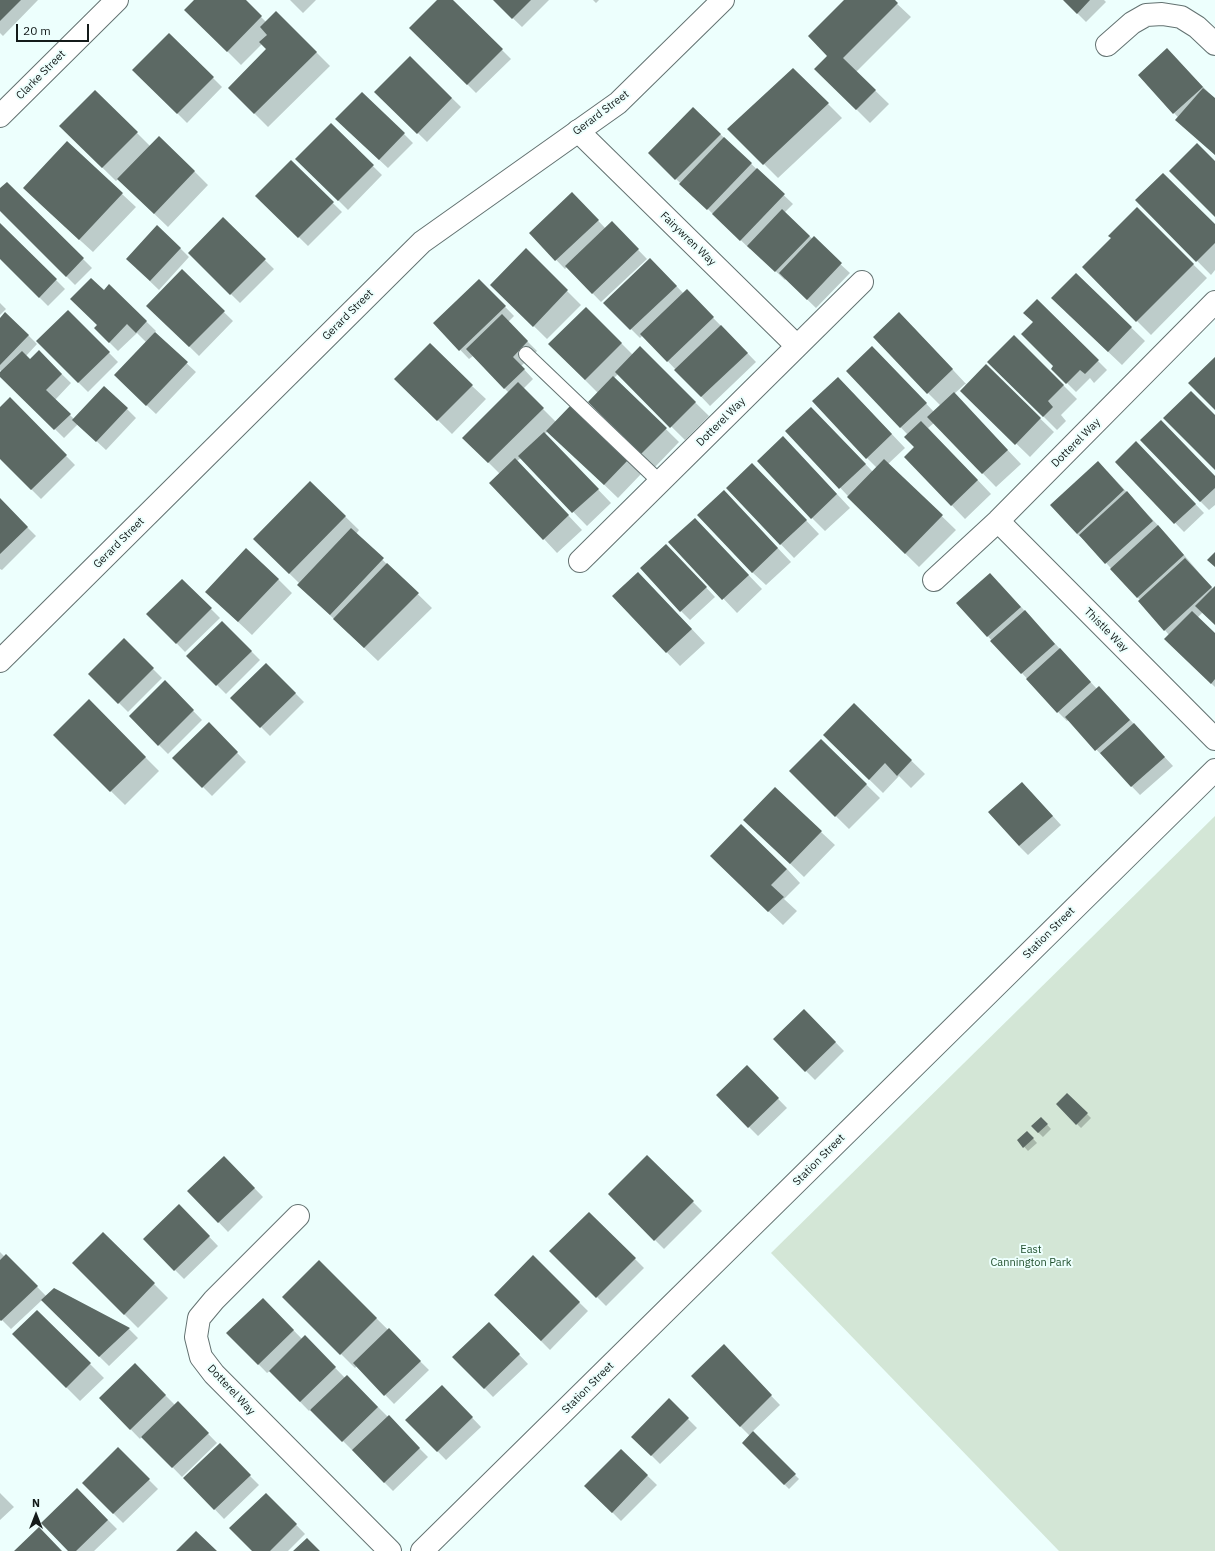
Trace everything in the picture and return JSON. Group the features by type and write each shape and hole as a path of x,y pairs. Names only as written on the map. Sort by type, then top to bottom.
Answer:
{"street":[{"name":"Clarke Street","path":"0,116 117,0"},
{"name":"Gerard Street","path":"0,661 422,242 618,103 715,3"},
{"path":"1107,46 1132,22 1146,15 1162,14 1180,17 1197,26 1215,44"},
{"name":"Fairywren Way","path":"578,131 797,346"},
{"name":"Dotterel Way","path":"580,561 862,282"},
{"name":"Dotterel Way","path":"934,580 998,521 1215,302"},
{"name":"Thistle Way","path":"998,521 1215,739"},
{"name":"Station Street","path":"422,1551 1215,770"},
{"name":"Dotterel Way","path":"298,1216 214,1300 199,1318 196,1337 201,1357 214,1374 390,1551"}],"lane":[{"path":"526,354 660,482"}],"green space":[{"name":"East Cannington Park","path":"1215,816 1215,1551 1059,1551 771,1253"}],"building":[{"path":"0,0 21,0 0,21"},
{"path":"194,0 246,0 262,16 227,52 184,10"},
{"path":"437,0 453,0 503,49 467,85 409,28"},
{"path":"493,0 531,0 512,19"},
{"path":"844,0 895,0 898,3 843,58 876,90 856,110 814,69 827,56 808,36"},
{"path":"1063,0 1090,0 1077,14"},
{"path":"276,11 317,52 254,114 228,88 266,49 259,42 267,35 260,27"},
{"path":"169,33 214,77 177,114 132,70"},
{"path":"1167,48 1203,87 1173,114 1138,75"},
{"path":"410,56 452,98 417,134 374,92"},
{"path":"793,68 829,103 763,165 727,129"},
{"path":"1203,88 1215,98 1215,155 1175,120"},
{"path":"95,90 138,132 102,168 59,126"},
{"path":"362,92 405,133 379,160 335,119"},
{"path":"693,107 721,134 675,180 648,153"},
{"path":"331,123 374,165 338,201 295,159"},
{"path":"159,136 195,171 154,214 117,179"},
{"path":"724,137 752,163 707,210 679,184"},
{"path":"67,141 123,193 79,240 23,188"},
{"path":"1197,143 1215,161 1215,217 1169,171"},
{"path":"291,160 334,202 298,238 255,196"},
{"path":"757,168 785,194 740,241 712,214"},
{"path":"1163,173 1215,224 1215,243 1196,262 1135,200"},
{"path":"7,182 84,258 66,277 0,211 0,188"},
{"path":"572,192 599,220 555,261 529,233"},
{"path":"1137,207 1194,264 1136,322 1082,267 1111,238 1108,236"},
{"path":"782,209 810,236 775,272 747,246"},
{"path":"223,217 266,259 230,295 188,253"},
{"path":"612,221 639,249 592,294 565,266"},
{"path":"0,223 57,279 39,298 0,259"},
{"path":"157,225 181,248 150,281 126,259"},
{"path":"814,236 842,263 807,300 779,273"},
{"path":"526,248 568,290 533,327 490,285"},
{"path":"650,258 677,286 630,330 603,303"},
{"path":"182,269 225,311 189,347 146,306"},
{"path":"1076,273 1132,327 1108,352 1051,298"},
{"path":"91,278 104,290 109,284 147,321 136,333 127,324 109,343 94,328 97,325 70,299"},
{"path":"479,279 506,306 459,351 433,323"},
{"path":"687,289 714,317 667,362 640,334"},
{"path":"1037,299 1099,360 1085,374 1080,370 1066,384 1051,369 1053,366 1021,334 1033,322 1023,313"},
{"path":"586,307 622,343 585,380 548,344"},
{"path":"68,310 110,352 78,383 36,341"},
{"path":"5,312 29,335 0,365 0,318"},
{"path":"899,312 953,369 927,394 873,337"},
{"path":"502,314 528,341 513,357 525,369 504,389 466,349"},
{"path":"721,325 748,353 701,397 674,370"},
{"path":"155,332 188,362 146,406 114,375"},
{"path":"1014,335 1064,385 1048,401 1053,407 1043,417 987,362"},
{"path":"430,343 473,385 437,421 394,379"},
{"path":"640,346 696,402 670,428 615,372"},
{"path":"872,346 927,403 900,428 846,371"},
{"path":"39,350 62,374 46,390 71,414 54,430 0,377 0,372 22,351 30,359"},
{"path":"1215,357 1215,410 1188,383"},
{"path":"986,364 1041,418 1015,445 960,391"},
{"path":"613,376 667,428 641,454 588,402"},
{"path":"838,377 892,434 866,459 812,401"},
{"path":"518,382 544,408 488,463 462,438"},
{"path":"104,386 128,408 96,442 72,420"},
{"path":"1191,391 1215,415 1215,470 1163,418"},
{"path":"954,392 1008,450 982,474 927,417"},
{"path":"10,397 67,455 31,490 0,459 0,407"},
{"path":"571,405 629,459 604,485 546,431"},
{"path":"811,407 866,464 839,489 785,431"},
{"path":"1161,420 1215,476 1215,488 1200,502 1140,440"},
{"path":"921,421 978,480 951,506 904,457 914,447 904,437"},
{"path":"544,432 599,489 572,513 518,456"},
{"path":"783,436 837,494 811,519 757,461"},
{"path":"1136,441 1196,504 1174,524 1115,462"},
{"path":"515,458 569,515 543,540 489,483"},
{"path":"884,459 943,515 905,554 847,497"},
{"path":"1098,461 1124,490 1077,534 1050,505"},
{"path":"752,463 807,520 780,545 726,488"},
{"path":"310,481 346,516 289,574 253,539"},
{"path":"724,490 778,548 752,573 697,515"},
{"path":"1127,491 1153,521 1105,564 1079,535"},
{"path":"0,498 28,527 0,554"},
{"path":"695,518 749,575 722,600 668,542"},
{"path":"1158,525 1184,555 1137,598 1110,569"},
{"path":"351,528 384,558 330,615 297,585"},
{"path":"666,544 707,587 680,612 640,568"},
{"path":"246,548 279,579 238,622 205,592"},
{"path":"1215,552 1215,567 1207,560"},
{"path":"1185,558 1212,587 1164,631 1138,601"},
{"path":"387,563 419,593 364,648 333,619"},
{"path":"638,572 692,629 666,653 612,596"},
{"path":"990,573 1021,607 987,637 956,603"},
{"path":"182,579 212,608 176,644 146,614"},
{"path":"1215,586 1215,625 1195,606"},
{"path":"1025,610 1055,644 1021,674 990,641"},
{"path":"1192,611 1215,633 1215,679 1211,684 1164,639"},
{"path":"222,621 252,651 216,686 186,656"},
{"path":"124,638 154,668 118,704 88,674"},
{"path":"1060,648 1091,682 1057,713 1026,679"},
{"path":"266,663 296,693 260,728 230,698"},
{"path":"165,680 194,710 158,746 129,716"},
{"path":"1099,686 1130,720 1095,751 1065,717"},
{"path":"89,699 146,757 110,792 53,735"},
{"path":"854,703 912,760 897,776 885,763 869,780 823,735"},
{"path":"209,722 238,752 202,788 172,758"},
{"path":"1134,723 1165,757 1131,787 1100,753"},
{"path":"821,739 867,784 835,817 789,771"},
{"path":"1022,782 1053,816 1019,846 988,812"},
{"path":"775,787 822,831 790,864 743,820"},
{"path":"741,824 787,869 771,885 784,897 768,912 710,856"},
{"path":"804,1009 836,1042 805,1072 773,1039"},
{"path":"747,1065 779,1098 748,1128 716,1095"},
{"path":"1067,1093 1088,1113 1076,1125 1056,1104"},
{"path":"1041,1117 1048,1124 1038,1133 1031,1126"},
{"path":"1027,1131 1034,1138 1023,1148 1017,1140"},
{"path":"647,1155 694,1201 654,1241 608,1194"},
{"path":"224,1156 255,1188 218,1223 187,1191"},
{"path":"179,1204 210,1236 174,1271 143,1239"},
{"path":"589,1212 636,1258 596,1298 549,1251"},
{"path":"103,1232 155,1283 124,1315 72,1263"},
{"path":"6,1254 38,1286 1,1321 0,1260"},
{"path":"533,1255 580,1302 541,1341 494,1295"},
{"path":"319,1260 377,1318 340,1355 282,1297"},
{"path":"54,1288 130,1328 99,1357 41,1300"},
{"path":"263,1298 294,1330 258,1365 226,1333"},
{"path":"37,1310 91,1363 66,1388 12,1334"},
{"path":"489,1322 520,1354 484,1389 452,1357"},
{"path":"389,1328 421,1361 384,1396 353,1363"},
{"path":"305,1335 336,1367 300,1402 269,1371"},
{"path":"724,1344 772,1395 740,1427 691,1376"},
{"path":"135,1363 166,1395 130,1430 99,1398"},
{"path":"347,1375 378,1407 342,1442 310,1410"},
{"path":"442,1385 473,1417 437,1452 405,1420"},
{"path":"669,1398 689,1418 651,1456 631,1437"},
{"path":"178,1401 209,1433 172,1468 141,1437"},
{"path":"389,1415 420,1448 384,1483 352,1450"},
{"path":"753,1431 796,1474 784,1485 742,1443"},
{"path":"220,1443 251,1475 214,1510 183,1478"},
{"path":"118,1447 150,1479 113,1514 82,1483"},
{"path":"621,1449 648,1475 612,1513 584,1486"},
{"path":"77,1488 108,1520 76,1551 68,1551 41,1523"},
{"path":"266,1493 297,1524 270,1551 252,1551 229,1528"},
{"path":"39,1527 62,1551 14,1551"},
{"path":"196,1531 217,1551 176,1551"},
{"path":"307,1538 320,1551 293,1551"}]}
